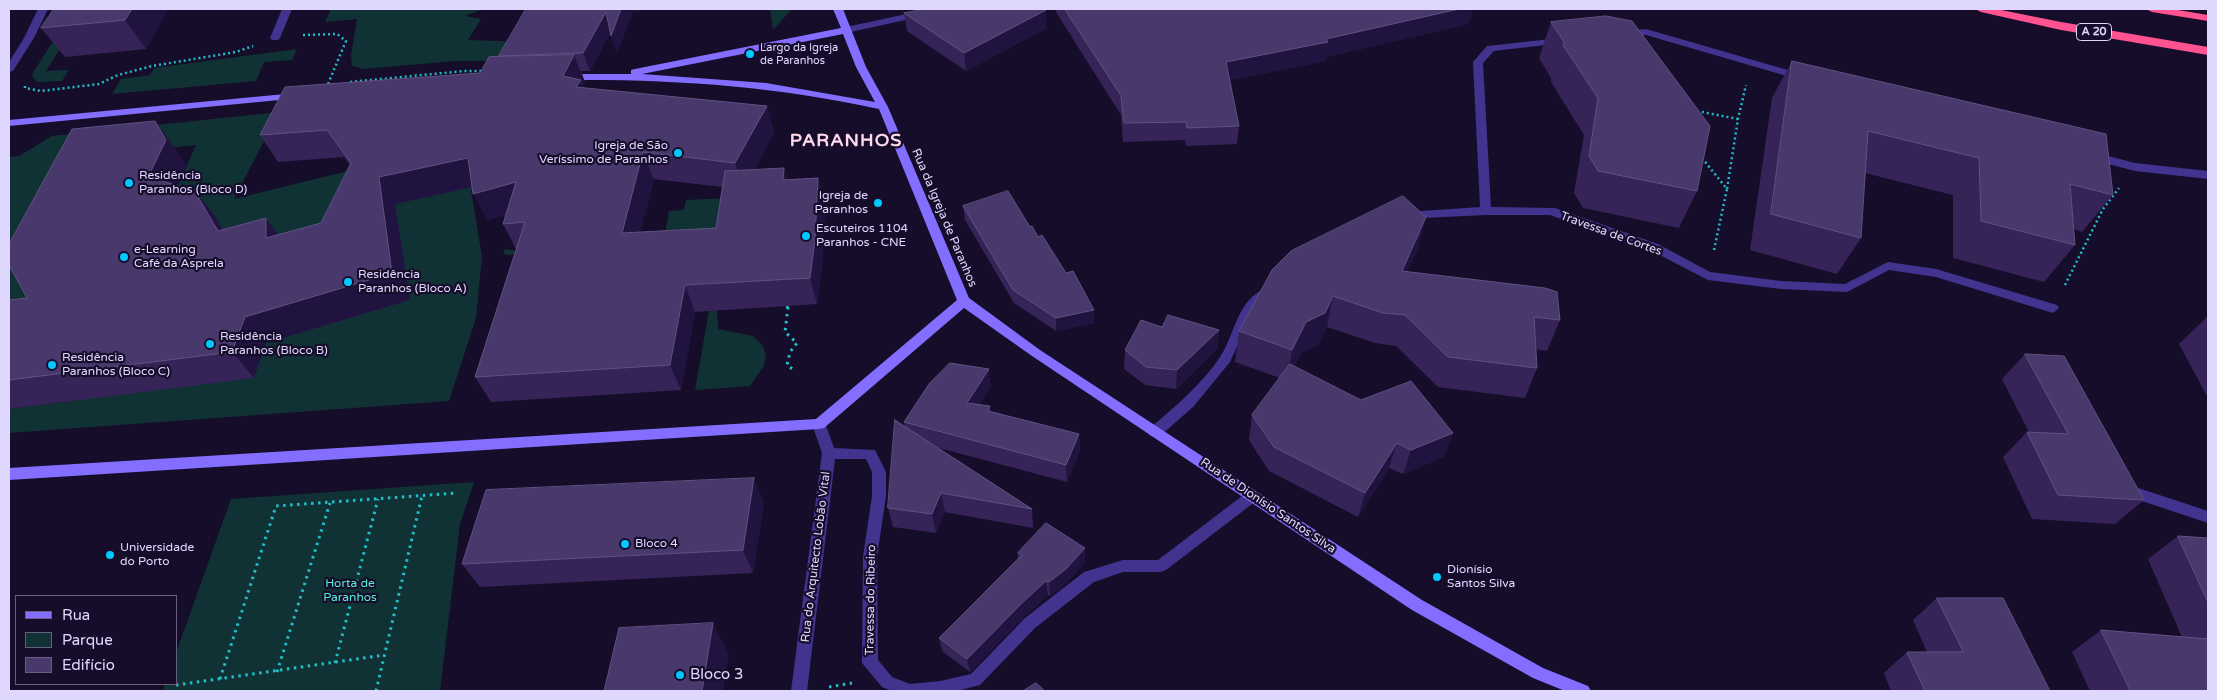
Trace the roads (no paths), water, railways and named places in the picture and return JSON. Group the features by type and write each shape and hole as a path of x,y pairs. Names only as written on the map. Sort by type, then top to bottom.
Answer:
{"highway":[{"name":"A 20","path":"1980,9 2061,26 2208,51"},
{"path":"2152,9 2208,18"}],"main road":[{"name":"Rua da Igreja de Paranhos","path":"838,9 861,67 882,107 964,301"},
{"path":"616,76 846,30"},
{"path":"558,77 616,76 730,83 807,92 882,107"},
{"path":"9,123 303,95"},
{"path":"9,474 819,424 964,301"},
{"name":"Rua de Dionísio Santos Silva","path":"964,301 1036,353 1417,605 1538,673 1583,691"}],"street":[{"path":"9,69 29,38 44,9"},
{"path":"275,38 287,9"},
{"path":"846,30 942,9"},
{"path":"1612,35 1646,32 1807,78"},
{"path":"1486,211 1478,62 1491,48 1566,40"},
{"path":"2079,152 2135,167 2208,175"},
{"name":"Travessa de Cortes","path":"1392,218 1486,211 1551,211 1654,247 1708,276 1781,285 1848,288 1888,266 1936,273 2053,308"},
{"path":"1155,432 1188,403 1226,359 1247,311 1274,285"},
{"name":"Rua do Arquitecto Lobão Vital","path":"799,691 829,453 819,424"},
{"name":"Travessa do Ribeiro","path":"829,453 870,454 879,472 879,496 870,557 870,663 887,682 910,691 940,688 975,680 1030,623 1089,577 1123,566 1160,566 1251,497"},
{"path":"2116,486 2208,517"}],"place":[{"name":"Largo da Igreja de Paranhos","path":"750,54"},
{"name":"Igreja de São Veríssimo de Paranhos","path":"678,153"},
{"name":"Residência Paranhos (Bloco D)","path":"129,183"},
{"name":"Igreja de Paranhos","path":"878,203"},
{"name":"Escuteiros 1104 Paranhos - CNE","path":"806,236"},
{"name":"e-Learning Café da Asprela","path":"124,257"},
{"name":"Residência Paranhos (Bloco A)","path":"348,282"},
{"name":"Residência Paranhos (Bloco B)","path":"210,344"},
{"name":"Residência Paranhos (Bloco C)","path":"52,365"},
{"name":"Bloco 4","path":"625,544"},
{"name":"Universidade do Porto","path":"110,555"},
{"name":"Dionísio Santos Silva","path":"1437,577"},
{"name":"Bloco 3","path":"680,675"}],"district":[{"name":"PARANHOS","path":"846,141"}],"park label":[{"name":"Horta de Paranhos","path":"350,591"}]}
